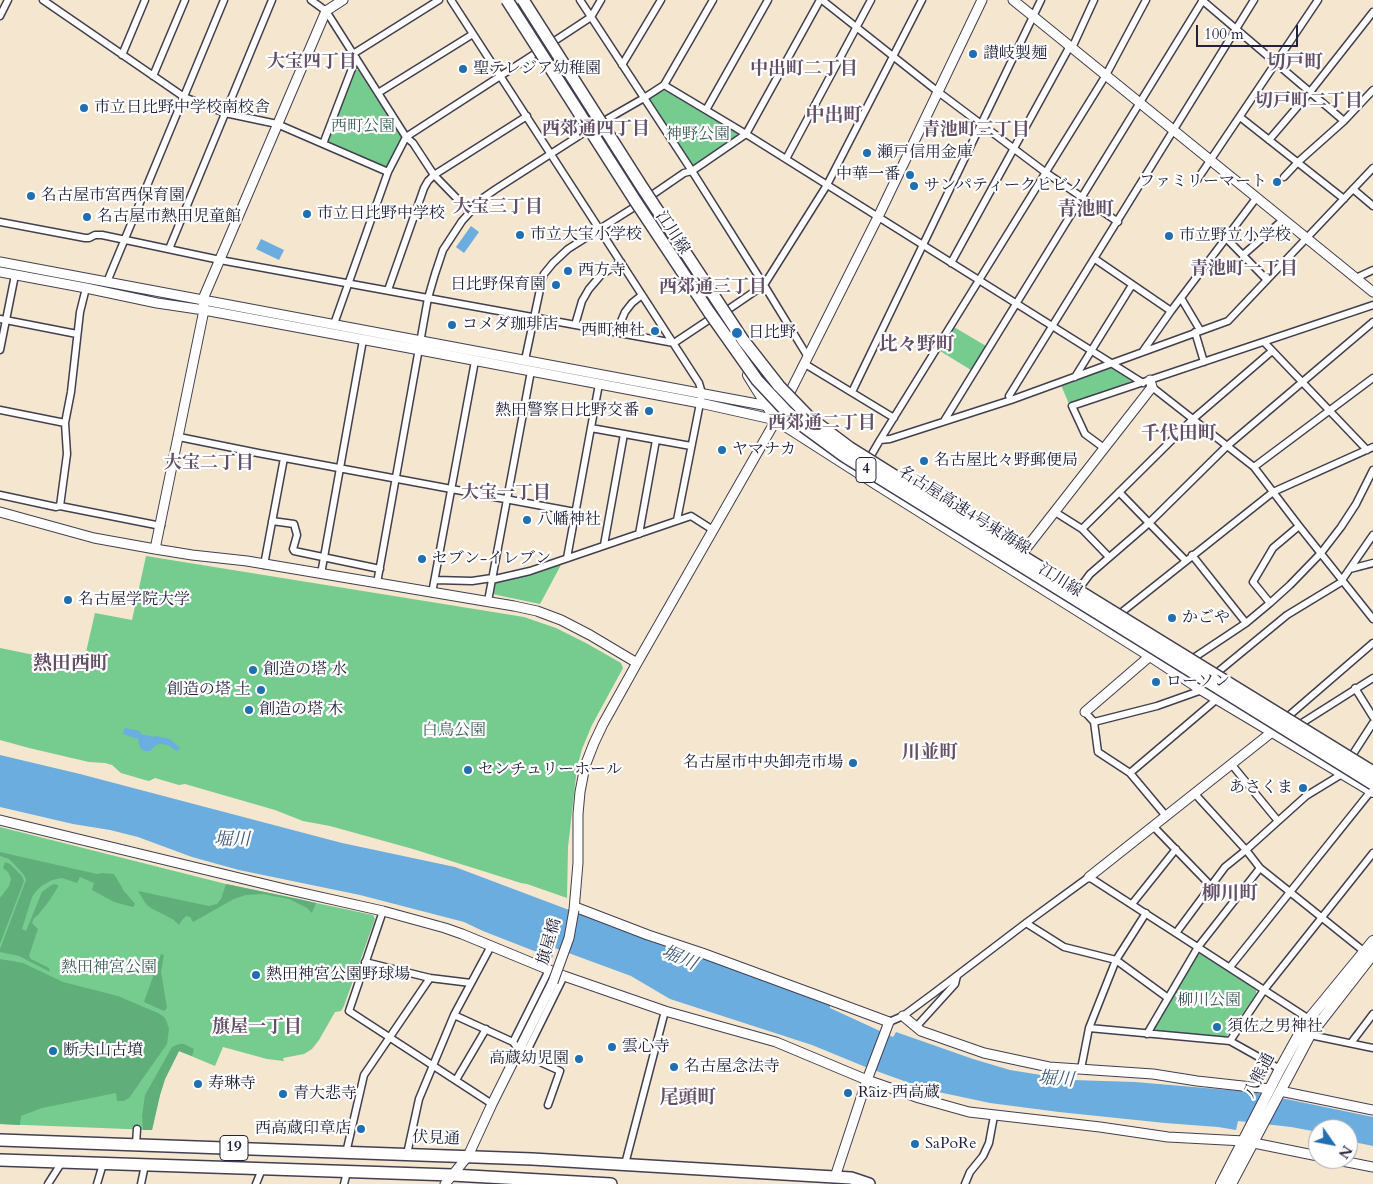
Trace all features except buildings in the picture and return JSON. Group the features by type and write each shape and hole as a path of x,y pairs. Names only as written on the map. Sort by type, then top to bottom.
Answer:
{"highway":[{"name":"名古屋高速4号東海線","path":"507,0 709,312 757,380 786,411 844,456 1372,789"},
{"path":"514,0 613,152 622,155"},
{"name":"名古屋高速4号東海線","path":"525,0 622,155 743,340 779,386 810,418 850,448 1373,772"},
{"name":"伏見通","path":"0,1140 468,1156 625,1164 835,1180 851,1178 869,1184"},
{"name":"19","path":"0,1160 347,1172 449,1180 611,1184"}],"main road":[{"name":"江川線","path":"502,0 776,420 1202,690 1342,774 1372,789"},
{"name":"江川線","path":"525,0 554,42 784,404 868,459 1024,551 1373,766"},
{"name":"八熊通","path":"1231,1184 1248,1142 1274,1091 1310,1034 1369,955 1373,941"},
{"name":"八熊通","path":"1274,1091 1280,1069 1309,1019 1369,955"},
{"name":"八熊通","path":"1221,1184 1248,1142"}],"street":[{"path":"0,16 8,0"},
{"path":"43,0 184,97 225,113 277,124 388,172"},
{"path":"53,6 58,0"},
{"path":"122,54 145,0"},
{"path":"153,76 185,0"},
{"path":"107,282 224,0"},
{"path":"169,249 272,0"},
{"path":"311,0 326,11 406,137 413,143 434,175 470,212"},
{"path":"155,549 204,310 203,299 326,11 343,0"},
{"path":"324,144 354,56 439,0"},
{"path":"451,0 699,383 702,393 677,520"},
{"path":"580,0 764,285 806,360 894,418"},
{"path":"334,324 388,172 406,137 554,42 591,16 601,0"},
{"path":"622,65 661,0"},
{"path":"604,120 644,98 664,84 713,0"},
{"path":"706,110 768,0"},
{"path":"525,360 542,280 548,268 560,256 600,228 684,173 692,171 746,134 821,0 1014,149 1118,222"},
{"path":"786,159 871,0"},
{"path":"726,311 764,285 827,185 922,0"},
{"name":"旗屋橋","path":"449,1180 468,1156 492,1104 522,1050 553,982 569,938 575,909 580,792 585,766 594,743 637,663 776,420 878,217 982,0"},
{"path":"1013,0 1373,292"},
{"path":"852,392 1041,0"},
{"path":"951,263 1071,47 1094,0"},
{"path":"868,459 1106,75 1146,0"},
{"path":"944,421 1202,0 1344,121"},
{"path":"1011,400 1009,396 1254,0"},
{"path":"1197,180 1318,0"},
{"path":"1269,140 1310,92 1373,12"},
{"path":"378,93 474,34"},
{"path":"664,84 1112,363 1148,383 1254,467 1373,619"},
{"path":"1284,176 1344,121 1373,90"},
{"path":"388,290 424,188 434,175 527,116"},
{"path":"1240,117 1344,199"},
{"path":"377,583 428,298 443,250 456,229 483,198 588,130"},
{"path":"880,440 890,439 1075,378 1228,320 1373,168"},
{"path":"1353,189 1373,206"},
{"path":"1142,352 1170,311 1257,197"},
{"path":"1242,255 1284,219"},
{"path":"0,222 84,238 89,238 95,234 220,260 674,344 710,319"},
{"path":"1226,238 1267,280"},
{"path":"1095,259 1170,311"},
{"path":"0,262 334,324 420,345 475,361 700,403 776,420"},
{"path":"575,325 582,301 590,289 601,276 621,262"},
{"path":"1356,278 1373,270"},
{"path":"0,272 157,303 363,340 420,345 525,360 768,406 784,404"},
{"path":"0,350 3,320 15,275"},
{"path":"1075,378 1132,285"},
{"path":"60,506 67,454 65,423 71,392 80,312 86,288"},
{"path":"616,333 625,312 642,295"},
{"path":"1181,298 1197,331 1204,362"},
{"path":"1104,448 1085,434 1072,406 1148,383 1373,305"},
{"path":"3,320 78,334"},
{"path":"1081,586 1090,574 1149,523 1227,446 1373,322"},
{"path":"321,574 363,340"},
{"path":"1122,612 1273,492 1370,448 1329,410 1264,342"},
{"path":"1082,529 1193,419 1272,351"},
{"path":"432,593 475,361"},
{"path":"488,601 530,371"},
{"path":"1254,467 1373,378"},
{"path":"1024,551 1104,448 1148,383"},
{"path":"567,558 599,384"},
{"path":"0,410 65,423"},
{"path":"591,428 691,446"},
{"path":"604,545 624,434"},
{"path":"179,437 575,512"},
{"path":"639,534 656,440"},
{"path":"264,565 284,458"},
{"path":"1195,657 1270,604 1290,585 1341,527 1356,504 1373,470"},
{"path":"1119,492 1186,561"},
{"path":"0,495 161,526"},
{"path":"0,512 94,538 192,556 240,560 514,606 551,616 590,635 637,663"},
{"path":"1055,512 1082,529 1109,557"},
{"path":"435,580 472,581 530,571 690,516 713,530"},
{"path":"272,521 294,524 297,536 294,551 380,569"},
{"path":"1270,604 1254,582 1273,548 1299,526"},
{"path":"1219,672 1287,615 1342,581 1373,535"},
{"path":"1192,556 1246,622"},
{"path":"1350,569 1373,563"},
{"path":"835,1180 888,1024 957,976 1089,877 1232,765 1373,643"},
{"path":"1150,656 1085,712 1094,722 1098,752 1130,773 1166,816"},
{"path":"1302,723 1373,678"},
{"path":"1355,688 1373,717"},
{"path":"1094,722 1157,706 1202,690"},
{"path":"1130,773 1217,699"},
{"path":"1353,754 1373,723"},
{"path":"1232,765 1278,821"},
{"path":"1176,933 1225,867 1306,796 1342,774"},
{"path":"1230,968 1372,789"},
{"path":"1195,794 1260,868 1369,955"},
{"path":"0,820 266,885 383,911 454,931 564,976 665,1011 776,1042 944,1106 994,1116 1100,1127 1168,1137 1248,1142 1308,1154"},
{"path":"1153,826 1211,886"},
{"path":"1132,904 1176,849"},
{"path":"1230,1041 1264,990 1373,853"},
{"path":"1147,1034 1198,947 1260,868"},
{"path":"1089,877 1309,1019"},
{"path":"575,909 803,990 888,1024"},
{"path":"383,911 348,1011 492,1104"},
{"path":"1080,1069 1089,1028 1116,960 1146,914"},
{"path":"1026,923 1064,947 1116,960 1168,998"},
{"path":"407,1154 419,1099 454,1015 491,946"},
{"path":"365,962 430,978 471,983"},
{"path":"513,1042 549,970"},
{"path":"522,1050 564,976"},
{"path":"916,1027 955,984 957,976"},
{"path":"346,1153 364,1075 430,978"},
{"path":"625,1164 665,1011"},
{"path":"1351,1043 1373,1014"},
{"path":"454,1015 513,1042 522,1050 560,1071 548,1105"},
{"path":"902,1016 921,1031 984,1053 1049,1067 1153,1074 1274,1091 1373,1110"},
{"path":"1089,1028 1230,1041 1280,1069"},
{"path":"456,1080 486,1029"},
{"path":"1310,1034 1373,1048"},
{"path":"965,1184 970,1172 983,1156 989,1143 994,1116"},
{"path":"136,1129 136,1144"},
{"path":"48,1184 62,1162"},
{"path":"97,1184 103,1164"},
{"path":"1358,1164 1373,1167"},
{"path":"140,1184 145,1165"},
{"path":"256,1184 262,1169"},
{"path":"344,1184 347,1172"}],"green space":[{"name":"西町公園","path":"354,70 358,70 402,138 387,168 330,143 328,140"},
{"name":"神野公園","path":"664,90 737,133 737,136 695,165 691,164 649,102 650,98"},
{"path":"954,327 986,346 971,370 940,351"},
{"path":"1113,367 1131,378 1130,384 1069,404 1061,385"},
{"name":"白鳥公園","path":"146,556 524,617 556,628 621,663 623,668 592,725 582,749 577,768 568,847 567,898 413,849 330,826 303,821 275,810 185,784 179,785 155,778 149,781 121,773 112,765 105,763 89,762 0,740 0,648 83,665 95,613 132,620"},
{"path":"562,563 540,604 492,594 494,582 532,573"},
{"name":"熱田神宮公園","path":"0,827 226,884 373,915 375,919 344,1006 341,1011 335,1012 312,1049 304,1054 283,1058 284,1061 267,1059 223,1047 215,1066 179,1051 165,1079 152,1130 0,1124"},
{"path":"0,852 97,874 114,874 124,891 135,904 133,907 114,902 92,890 94,883 80,877 77,883 62,878 52,880 43,885 32,897 22,929 26,931 42,892 54,884 58,885 49,901 32,923 38,929 29,956 31,959 49,968 50,972 19,956 0,952 26,880 24,875 9,859 0,856"},
{"path":"5,862 10,864 22,876 24,881 0,944 0,898 9,886 11,879 8,872 3,868"},
{"path":"226,884 316,903 312,913 307,908 289,899 263,894 246,895 234,899 193,922 190,917 186,916 179,925 174,920 146,904 138,891 209,906 217,904 221,899"},
{"name":"柳川公園","path":"1200,953 1256,990 1256,994 1224,1038 1156,1031 1154,1028 1197,955"},
{"path":"161,954 164,955 161,972 167,1008 164,1011 144,1002"},
{"path":"0,959 23,963 63,982 118,996 164,1017 169,1029 167,1044 129,1098 124,1101 117,1101 116,1093 42,1108 21,1116 20,1125 0,1124"},
{"path":"184,1044 194,1049 192,1056 179,1051 165,1079 152,1130 143,1130 142,1116 145,1095 172,1047"}],"water":[{"path":"471,226 479,232 464,253 456,247"},
{"path":"261,239 284,250 279,260 256,249"},
{"path":"126,728 140,731 141,734 170,739 180,748 177,751 168,745 160,744 150,751 144,751 140,748 138,739 123,734"},
{"name":"堀川","path":"0,755 80,774 342,843 455,867 585,916 763,977 830,1003 830,1008 893,1037 896,1032 1010,1070 1072,1080 1135,1082 1252,1092 1373,1117 1373,1146 1358,1143 1358,1119 1308,1119 1308,1130 1238,1121 1236,1130 1059,1112 990,1103 929,1090 812,1045 670,999 631,976 555,948 552,958 464,922 360,895 239,870 192,857 138,837 110,830 73,824 0,807"}],"place":[{"name":"讃岐製麺","path":"973,54"},
{"name":"聖テレジア幼稚園","path":"463,69"},
{"name":"市立日比野中学校南校舎","path":"84,108"},
{"name":"瀬戸信用金庫","path":"867,153"},
{"name":"中華一番","path":"910,175"},
{"name":"ファミリーマート","path":"1277,182"},
{"name":"サンパティークヒビノ","path":"914,186"},
{"name":"名古屋市宮西保育園","path":"31,196"},
{"name":"市立日比野中学校","path":"307,214"},
{"name":"名古屋市熱田児童館","path":"87,217"},
{"name":"市立大宝小学校","path":"520,235"},
{"name":"市立野立小学校","path":"1169,236"},
{"name":"西方寺","path":"568,271"},
{"name":"日比野保育園","path":"556,285"},
{"name":"コメダ珈琲店","path":"452,325"},
{"name":"西町神社","path":"655,331"},
{"name":"日比野","path":"737,333"},
{"name":"熱田警察日比野交番","path":"649,411"},
{"name":"ヤマナカ","path":"722,450"},
{"name":"名古屋比々野郵便局","path":"924,461"},
{"name":"八幡神社","path":"527,520"},
{"name":"セブン-イレブン","path":"422,559"},
{"name":"名古屋学院大学","path":"68,600"},
{"name":"かごや","path":"1172,618"},
{"name":"創造の塔 水","path":"253,670"},
{"name":"ローソン","path":"1156,682"},
{"name":"創造の塔 土","path":"261,690"},
{"name":"創造の塔 木","path":"249,710"},
{"name":"名古屋市中央卸売市場","path":"853,763"},
{"name":"センチュリーホール","path":"468,770"},
{"name":"あさくま","path":"1303,788"},
{"name":"熱田神宮公園野球場","path":"256,975"},
{"name":"須佐之男神社","path":"1217,1027"},
{"name":"雲心寺","path":"612,1047"},
{"name":"断夫山古墳","path":"53,1051"},
{"name":"高蔵幼児園","path":"579,1059"},
{"name":"名古屋念法寺","path":"674,1067"},
{"name":"寿琳寺","path":"198,1084"},
{"name":"Raiz 西高蔵","path":"848,1093"},
{"name":"青大悲寺","path":"283,1094"},
{"name":"西高蔵印章店","path":"361,1129"},
{"name":"SaPoRe","path":"915,1144"}],"district":[{"name":"大宝四丁目","path":"312,63"},
{"name":"切戸町","path":"1295,64"},
{"name":"中出町二丁目","path":"804,70"},
{"name":"切戸町二丁目","path":"1309,102"},
{"name":"中出町","path":"834,117"},
{"name":"西郊通四丁目","path":"596,130"},
{"name":"青池町三丁目","path":"976,131"},
{"name":"大宝三丁目","path":"498,208"},
{"name":"青池町","path":"1086,211"},
{"name":"青池町一丁目","path":"1244,270"},
{"name":"西郊通三丁目","path":"713,288"},
{"name":"比々野町","path":"917,346"},
{"name":"西郊通二丁目","path":"822,424"},
{"name":"千代田町","path":"1179,435"},
{"name":"大宝二丁目","path":"209,464"},
{"name":"大宝一丁目","path":"506,494"},
{"name":"熱田西町","path":"71,665"},
{"name":"川並町","path":"930,754"},
{"name":"柳川町","path":"1230,895"},
{"name":"旗屋一丁目","path":"257,1028"},
{"name":"尾頭町","path":"688,1099"}]}
